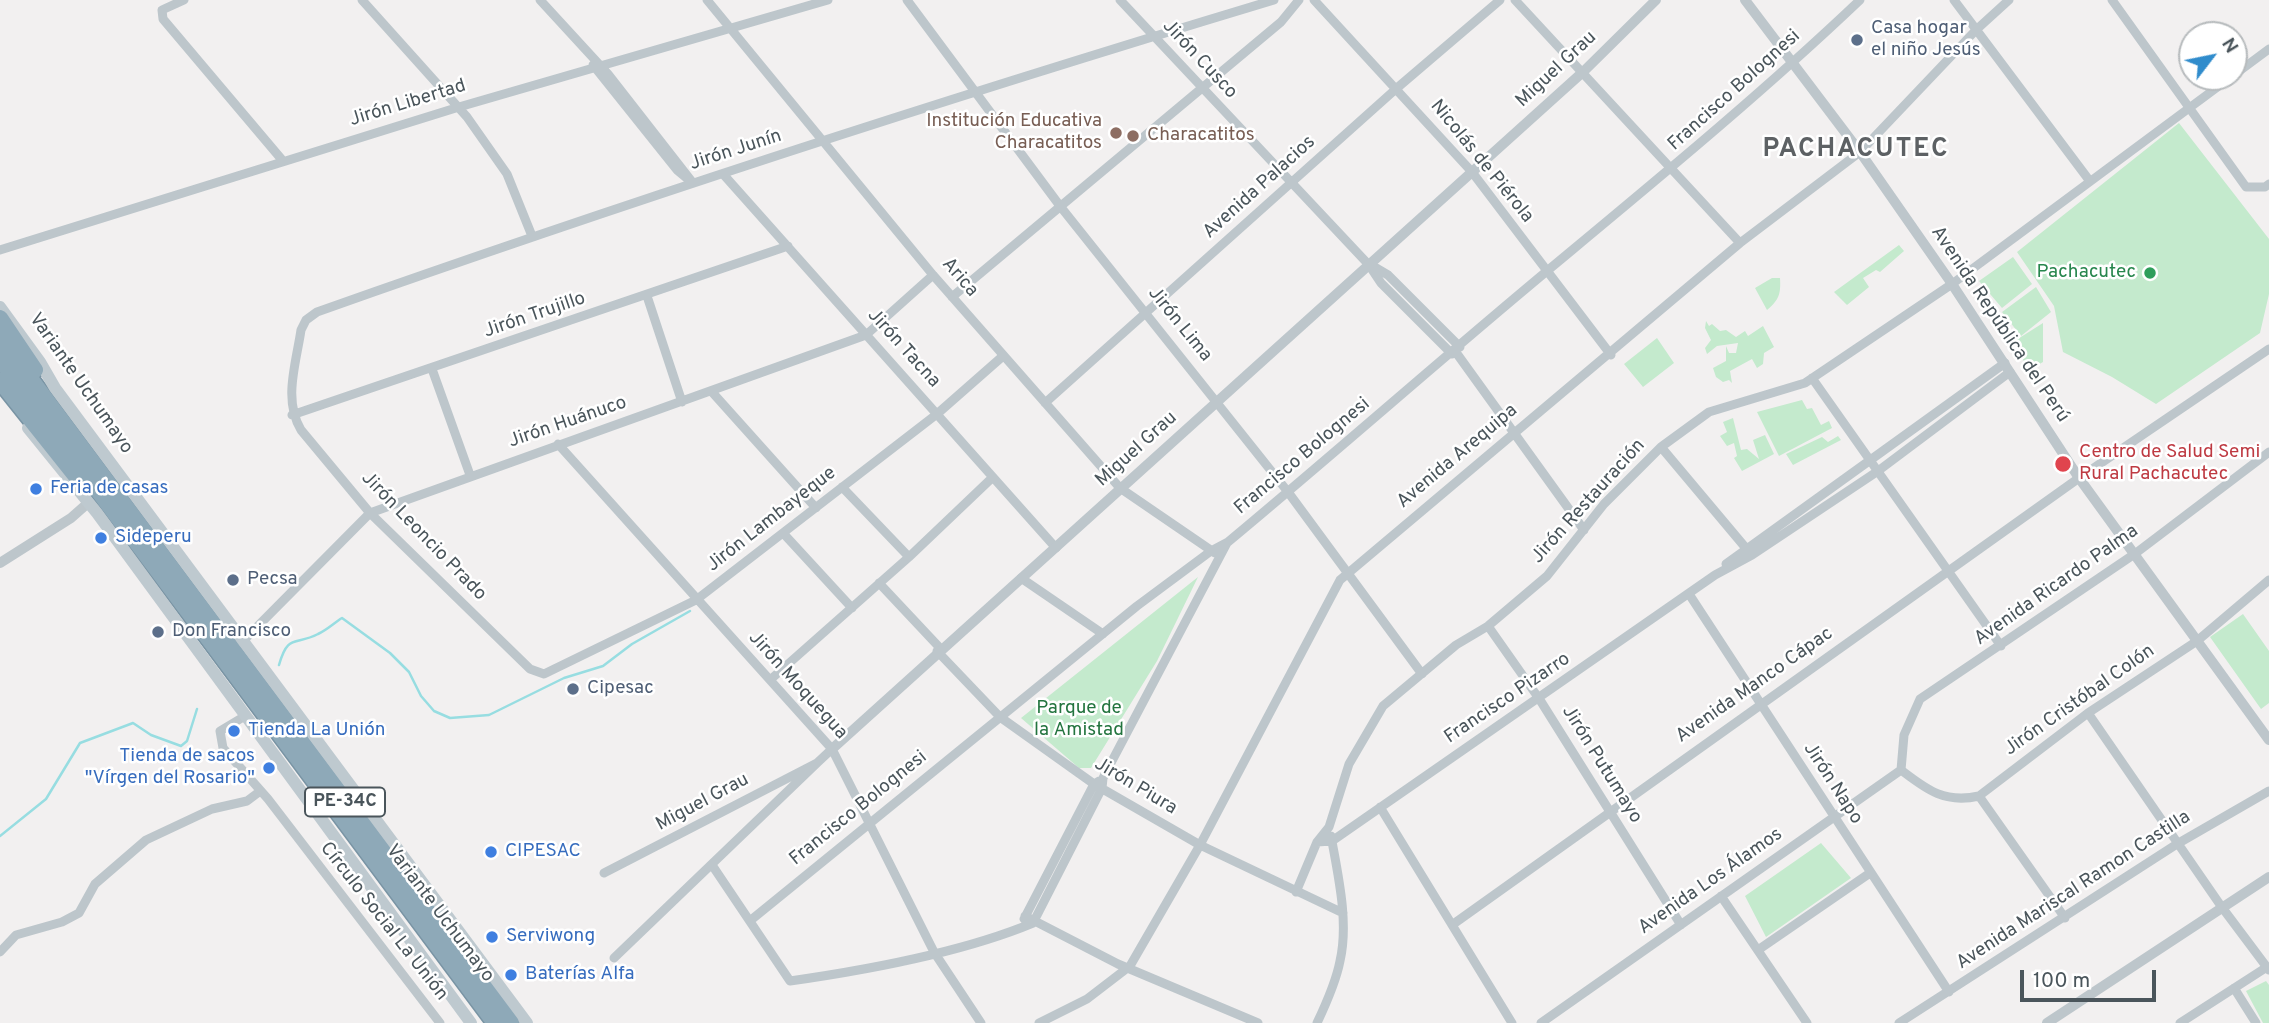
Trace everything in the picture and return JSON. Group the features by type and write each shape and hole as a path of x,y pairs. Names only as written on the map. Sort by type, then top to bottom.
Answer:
{"highway":[{"path":"0,318 33,367 50,404"},
{"name":"Variante Uchumayo","path":"0,338 511,1023"},
{"name":"Variante Uchumayo","path":"0,359 495,1023"},
{"path":"0,381 57,455 109,505"}],"main road":[{"name":"Variante Uchumayo","path":"0,307 40,362 55,388 242,643 527,1023"},
{"path":"0,392 88,503 471,1023"}],"street":[{"path":"184,0 162,10 163,19 283,162"},
{"path":"362,0 458,107 507,174 532,236"},
{"path":"540,0 694,183"},
{"name":"Arica","path":"707,0 933,275 1120,488 1220,557"},
{"name":"Jirón Libertad","path":"0,250 458,107 729,26 828,0"},
{"name":"Jirón Lima","path":"906,0 1060,206 1219,401 1289,492 1422,674"},
{"name":"Jirón Cusco","path":"1120,0 1291,184 1369,265 1388,275 1456,351 1584,530"},
{"name":"Jirón Junín","path":"292,415 291,398 301,330 306,320 317,312 532,236 694,183 1274,0"},
{"path":"952,297 1286,17 1298,0"},
{"name":"Nicolás de Piérola","path":"1314,0 1472,172 1611,355"},
{"name":"Avenida Palacios","path":"1045,403 1397,88 1500,0"},
{"path":"1515,0 1584,71 1740,243"},
{"name":"Miguel Grau","path":"604,873 817,763 938,650 1056,548 1584,71 1656,0"},
{"name":"Avenida República del Perú","path":"1745,0 1860,152 2008,367 2079,478 2136,553 2269,740"},
{"name":"Francisco Bolognesi","path":"751,919 1103,635 1211,551 1228,542 1289,492 1547,271 1674,169 1792,65 1860,0"},
{"path":"1954,0 2089,180"},
{"name":"Avenida Arequipa","path":"1039,1023 1087,999 1130,966 1200,845 1340,580 1513,433 1611,355 1740,243 1860,152 1976,30 2009,0"},
{"path":"2112,0 2191,106 2246,187 2267,186"},
{"name":"Jirón Restauración","path":"2248,64 2269,49"},
{"name":"Jirón Restauración","path":"1297,892 1317,842 1329,827 1349,764 1383,706 1456,645 1488,626 1547,576 1584,530 1661,447 1709,412 1805,383 1952,284 2212,91"},
{"name":"Jirón Tacna","path":"723,174 1056,548"},
{"name":"Jirón Trujillo","path":"292,415 788,246"},
{"name":"Jirón Huánuco","path":"242,643 370,513 866,335 933,275"},
{"path":"647,296 682,402"},
{"name":"Avenida Manco Cápac","path":"1452,925 1948,570 2269,349"},
{"name":"Jirón Lambayeque","path":"539,674 549,673 696,600 937,414 1003,356"},
{"name":"Francisco Pizarro","path":"1749,552 1870,458 2008,367"},
{"name":"Francisco Pizarro","path":"1332,841 1539,700 1715,575 1878,471 2008,367"},
{"path":"432,369 470,475"},
{"path":"1812,378 2001,646"},
{"path":"712,392 816,508"},
{"name":"Jirón Leoncio Prado","path":"292,415 370,513 530,669 539,674"},
{"name":"Jirón Moquegua","path":"558,444 832,749 934,952 981,1023"},
{"path":"1661,447 1749,552"},
{"name":"Avenida Ricardo Palma","path":"1901,770 1904,735 1920,699 2136,553 2269,452"},
{"path":"770,680 909,557 993,477"},
{"path":"842,487 909,557"},
{"path":"0,564 71,518 88,503"},
{"path":"783,533 852,608"},
{"path":"712,865 751,919 790,981 854,972 1018,929 1029,920 1228,542"},
{"path":"1021,578 1103,635"},
{"name":"Jirón Cristóbal Colón","path":"1979,796 2088,713 2197,641 2269,580"},
{"name":"Jirón Piura","path":"880,583 1000,717 1100,784 1200,845 1343,913"},
{"name":"Jirón Napo","path":"1689,594 1949,992"},
{"name":"Jirón Putumayo","path":"1488,626 1539,700 1681,925"},
{"path":"2088,713 2177,844 2268,969 2180,1023"},
{"name":"Círculo Social La Unión","path":"245,716 220,732 223,748 440,1023"},
{"path":"614,958 817,763"},
{"path":"1901,770 1933,794 1965,799 1979,796 2065,918"},
{"name":"Avenida Los Álamos","path":"1541,1023 1901,770"},
{"name":"Avenida Mariscal Ramon Castilla","path":"1899,1023 2177,844 2269,790"},
{"path":"0,952 16,935 62,922 79,913 94,884 146,840 212,809 247,801 259,792"},
{"path":"1380,807 1512,1023"},
{"name":"Jirón Restauración","path":"1321,1020 1340,961 1343,913 1329,827"},
{"path":"1317,842 1332,841"},
{"path":"1758,950 1870,873"},
{"path":"2048,1023 2221,906 2269,877"},
{"path":"1721,897 1807,1023"},
{"path":"1029,920 1118,964 1130,966 1258,1023"},
{"path":"2234,988 2256,1023"}],"green space":[{"name":"Pachacutec","path":"2179,123 2269,239 2269,294 2260,333 2156,404 2063,352 2054,306 2017,252"},
{"path":"1899,245 1904,251 1880,272 1876,270 1863,278 1869,287 1847,305 1834,292"},
{"path":"2013,257 2032,284 2002,308 1979,281"},
{"path":"1772,278 1780,278 1779,293 1777,300 1767,310 1755,288"},
{"path":"2036,287 2051,312 2021,336 2002,312"},
{"path":"1706,321 1709,326 1712,324 1720,331 1726,330 1736,337 1745,331 1748,336 1763,326 1774,347 1764,353 1763,364 1757,368 1752,359 1730,371 1732,383 1729,380 1723,382 1716,377 1713,368 1726,361 1726,346 1729,353 1736,353 1738,343 1717,346 1707,354 1705,348 1711,340 1705,328"},
{"path":"2043,323 2043,362 2029,370 2013,342"},
{"path":"1657,338 1674,363 1643,387 1624,364"},
{"path":"1802,400 1807,409 1812,408 1821,425 1829,421 1832,428 1779,456 1757,412"},
{"path":"1733,418 1741,450 1747,449 1759,459 1753,440 1765,435 1774,454 1742,471 1734,458 1737,456 1734,443 1727,446 1720,436 1727,432 1723,422"},
{"path":"1838,436 1841,440 1793,465 1786,454 1822,437 1828,442"},
{"name":"Parque de la Amistad","path":"1198,577 1157,661 1091,768 1079,768 1021,718"},
{"path":"2243,614 2269,651 2269,703 2261,709 2210,637"},
{"path":"1821,843 1851,878 1766,937 1745,896"},
{"path":"2266,981 2269,985 2269,1023 2263,1023 2246,991"}],"waterway":[{"path":"279,665 289,644 321,632 342,618 390,653 409,672 421,696 434,711 450,718 489,715 564,678 603,666 632,644 690,611"},
{"path":"0,836 46,799 80,743 133,723 151,735 181,746 187,741 197,709"}],"place":[{"name":"Casa hogar el niño Jesús","path":"1857,40"},
{"name":"Institución Educativa Characatitos","path":"1116,133"},
{"name":"Characatitos","path":"1133,136"},
{"name":"Pachacutec","path":"2150,273"},
{"name":"Centro de Salud Semi Rural Pachacutec","path":"2063,464"},
{"name":"Feria de casas","path":"36,489"},
{"name":"Sideperu","path":"101,538"},
{"name":"Pecsa","path":"233,580"},
{"name":"Don Francisco","path":"158,632"},
{"name":"Cipesac","path":"573,689"},
{"name":"Tienda La Unión","path":"234,731"},
{"name":"Tienda de sacos \"Vírgen del Rosario\"","path":"269,768"},
{"name":"CIPESAC","path":"491,852"},
{"name":"Serviwong","path":"492,937"},
{"name":"Baterías Alfa","path":"511,975"}],"district":[{"name":"PACHACUTEC","path":"1856,151"}]}
